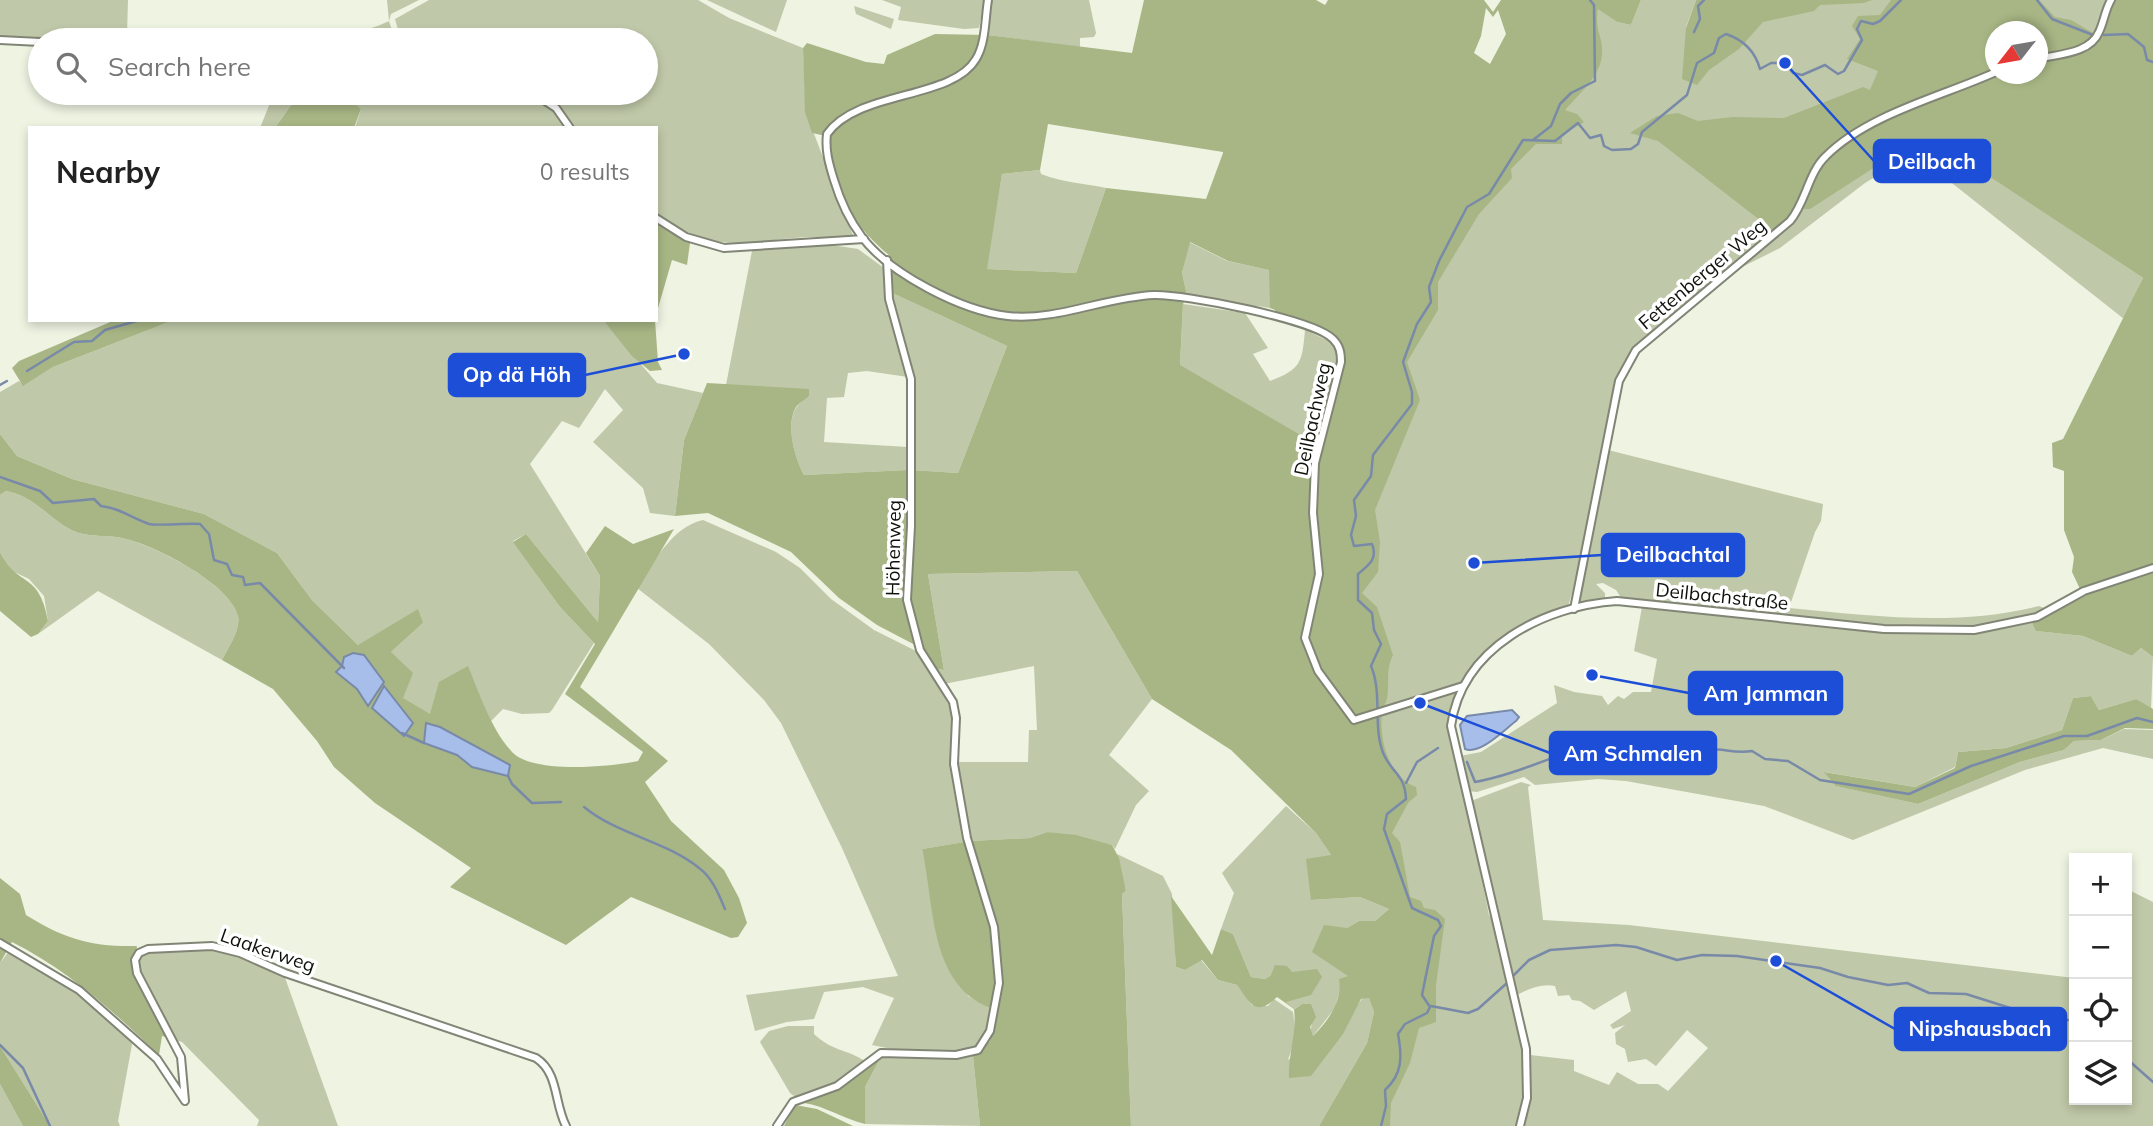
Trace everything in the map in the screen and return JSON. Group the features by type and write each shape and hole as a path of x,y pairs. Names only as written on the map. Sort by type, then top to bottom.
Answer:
{"street":[{"path":"887,260 863,239 838,194 827,156 827,134 858,109 946,81 968,70 980,51 988,0"},
{"path":"2048,57 2074,52 2087,46 2098,36 2111,0"},
{"path":"0,40 28,41"},
{"name":"Fettenberger Weg","path":"1574,608 1619,381 1630,357 1695,298 1790,221 1802,208 1824,157 1840,144 1909,106 1985,76"},
{"path":"553,105 569,126"},
{"path":"658,219 687,237 724,248 863,239"},
{"name":"Deilbachweg","path":"887,260 943,296 992,313 1046,315 1153,295 1173,296 1264,312 1332,337 1341,349 1341,362 1315,463 1313,513 1319,573 1305,638 1318,671 1354,720 1463,686"},
{"name":"Höhenweg","path":"777,1126 793,1102 837,1086 881,1054 956,1055 978,1050 990,1031 999,984 994,927 972,861 954,764 955,710 948,692 920,650 907,600 911,526 912,388 908,360 889,299 887,260"},
{"name":"Deilbachstraße","path":"1520,1126 1527,1098 1526,1049 1451,726 1454,705 1481,660 1509,636 1574,608 1617,601 1884,629 1974,630 2036,617 2084,592 2153,568"},
{"name":"Laakerweg","path":"0,943 79,990 157,1059 185,1101 181,1057 137,973 135,960 139,953 148,949 189,945 230,951 285,973 536,1058 545,1064 552,1075 566,1126"}],"green space":[{"path":"0,0 128,0 127,28 28,28 28,41 0,36"},
{"path":"387,0 419,0 391,14 389,21"},
{"path":"429,0 698,0 729,18 803,48 806,113 854,238 809,237 737,243 692,234 658,215 658,126 572,126 557,105 658,105 658,28 398,28 395,19"},
{"path":"707,0 787,0 776,32"},
{"path":"882,0 985,0 979,28 964,29 898,20 901,7"},
{"path":"991,0 1089,0 1096,33 1094,37 1080,38 1080,47 988,35"},
{"path":"1144,0 1316,0 1325,5 1328,0 1484,0 1493,12 1501,0 1641,0 1631,25 1617,22 1598,9 1601,61 1588,84 1565,110 1577,114 1584,122 1562,135 1562,144 1536,144 1511,169 1512,178 1479,214 1438,282 1438,310 1407,362 1420,400 1375,510 1380,542 1378,572 1362,593 1377,607 1393,655 1388,671 1387,698 1381,723 1384,745 1392,766 1406,782 1416,787 1417,795 1408,803 1392,833 1400,842 1410,897 1421,901 1424,908 1435,910 1445,919 1436,985 1436,1022 1419,1028 1410,1063 1391,1103 1390,1126 1319,1126 1367,1043 1374,1012 1369,998 1361,999 1343,1034 1311,1076 1289,1078 1294,1009 1277,997 1264,1007 1254,1006 1237,985 1218,980 1202,960 1185,970 1176,967 1171,896 1212,955 1221,929 1233,934 1251,977 1265,979 1271,975 1275,965 1287,966 1292,972 1317,969 1322,977 1311,995 1286,1002 1295,1009 1302,1004 1311,1004 1316,1017 1310,1027 1313,1036 1333,1010 1339,995 1339,979 1348,976 1312,952 1324,925 1347,928 1359,921 1375,921 1389,909 1360,897 1311,900 1306,859 1331,855 1316,833 1231,750 1152,699 1077,571 928,574 944,670 933,668 922,650 908,601 914,535 912,470 958,473 1007,346 890,292 889,255 854,218 837,187 832,171 831,137 812,133 805,112 803,48 807,43 866,62 884,64 887,55 935,34 988,35 1132,53","holes":["1486,8 1493,17 1498,10 1506,34 1490,64 1474,53 1481,36","1048,124 1223,152 1206,199 1106,188 1076,273 987,269 1002,174 1040,170","1190,242 1228,261 1269,270 1270,308 1275,310 1275,315 1330,337 1343,363 1321,447 1180,365 1183,304 1187,295 1182,273"]},
{"path":"1641,0 1696,0 1686,27 1809,0 2134,0 1995,180 2143,278 2124,319 1919,157 1893,166 1865,183 1780,248 1720,278 1627,360 1621,370 1608,450 1823,504 1821,521 1789,608 1946,618 2039,606 2044,608 2019,620 1973,626 1912,626 1775,616 1622,599 1616,590 1603,583 1596,584 1605,593 1605,598 1582,604 1578,601 1578,572 1568,607 1509,635 1477,662 1464,678 1449,719 1489,915 1504,963 1524,1060 1525,1086 1517,1126 1341,1126 1373,1070 1390,903 1180,365 1183,304 1245,313 1268,348 1253,354 1270,381 1288,373 1298,363 1303,350 1305,330 1329,341 1336,349 1602,52 1595,25 1598,8 1617,22 1631,25"},
{"path":"1696,0 1872,0 1864,3 1820,5 1814,11 1763,22 1739,49 1709,70 1697,85 1682,79 1686,28"},
{"path":"1891,0 2039,0 2055,17 2071,20 2100,37 2116,0 2153,0 2153,657 2141,648 2132,656 2083,636 2036,631 2032,623 2095,591 2092,585 2080,589 2072,572 2074,557 2064,530 2064,471 2053,467 2052,443 2063,439 2143,278 1981,171 1959,168 1909,145 1810,209 1799,209 1774,231 1658,141 1630,133 1657,116 1678,113 1698,121 1733,117 1784,118 1863,87 1870,90 1878,71 1847,59 1860,39 1852,26 1858,16 1880,15"},
{"path":"854,6 894,19 891,29 856,14"},
{"path":"389,21 391,28 372,28"},
{"path":"269,105 291,105 276,126 261,126"},
{"path":"291,105 357,105 361,109 355,126 276,126"},
{"path":"357,105 546,105 552,108 566,126 356,126 361,109"},
{"path":"1040,170 1041,174 1058,179 1106,188 1076,273 986,269 1002,174"},
{"path":"658,223 690,243 687,265 672,260 658,308"},
{"path":"1189,242 1227,261 1270,270 1270,308 1230,307 1187,295 1182,273"},
{"path":"825,244 858,249 884,268 888,307 908,377 867,371 848,373 844,397 827,398 824,442 908,447 907,470 804,475 797,460 791,423 796,408 809,396 726,385 752,251"},
{"path":"890,292 1007,346 958,473 912,470 914,384 911,364"},
{"path":"110,322 169,322 53,367 23,386 12,368 19,361"},
{"path":"169,322 605,322 657,383 703,393 684,440 675,516 650,513 643,488 593,442 623,410 605,389 579,428 562,421 530,464 600,576 598,622 526,534 513,541 560,607 594,643 549,713 522,714 503,709 491,721 430,715 402,698 391,652 423,623 358,645 312,600 277,553 204,514 72,479 17,456 0,434 0,392 19,381 24,385 53,367"},
{"path":"605,322 655,322 658,362 662,370 650,371 632,356"},
{"path":"707,383 809,389 809,396 796,407 791,423 797,460 804,475 907,470 905,601 917,646 877,625 839,598 791,552 708,513 675,516 684,440"},
{"path":"0,434 17,456 72,479 204,514 277,553 312,600 358,645 418,609 423,623 391,652 413,673 403,698 430,714 439,682 468,666 492,722 505,743 522,759 536,764 592,767 638,761 643,752 565,694 595,644 560,607 513,542 526,534 598,622 600,576 586,553 605,526 633,544 674,529 580,687 668,761 645,782 671,821 724,870 739,898 747,923 738,937 731,938 631,897 566,945 450,887 471,868 375,803 334,767 317,741 273,689 222,660 238,627 238,616 232,603 221,591 206,578 152,548 122,538 79,533 17,494 6,491 0,495"},
{"path":"6,491 27,499 69,529 84,534 117,537 152,548 206,579 221,591 238,616 236,633 222,660 98,591 38,634 48,621 44,596 29,579 8,569 0,552 0,495"},
{"path":"703,520 776,552 800,568 831,599 874,630 918,652 951,709 952,772 964,842 922,849 930,882 968,996 990,1008 986,1032 980,1042 970,1050 897,1050 872,1045 894,998 863,987 824,992 814,1019 787,1022 755,1031 746,995 898,976 842,848 781,723 764,700 709,644 637,588 664,547 682,530"},
{"path":"0,552 13,571 33,586 44,605 48,621 38,634 31,637 0,611"},
{"path":"1077,571 1152,699 1109,755 1149,791 1136,805 1115,849 1112,845 1047,832 1030,838 970,841 957,762 1028,762 1029,730 1037,730 1034,666 944,684 933,668 944,670 928,574"},
{"path":"1642,607 1883,632 1976,633 2032,623 2037,631 2083,636 2132,656 2141,648 2153,657 2151,710 2136,699 2099,710 2091,696 2073,698 2062,730 2006,748 1958,752 1955,767 1915,787 1825,772 1837,786 1918,804 2020,762 2064,750 2074,741 2101,740 2124,729 2153,730 2153,759 2103,748 2025,770 1853,840 1764,806 1626,781 1598,779 1535,785 1524,777 1477,792 1468,791 1460,756 1481,752 1557,703 1554,685 1574,692 1602,696 1608,705 1618,696 1624,699 1633,692 1651,692 1657,659 1634,651"},
{"path":"2091,696 2099,710 2136,699 2153,709 2153,729 2125,728 2101,740 2074,741 2064,750 2020,762 1918,804 1836,786 1824,772 1915,787 1955,768 1958,752 2006,748 2062,730 2073,698"},
{"path":"1521,782 1531,785 1528,787 1543,920 1629,925 2069,977 2069,1105 2132,1105 2132,892 2153,902 2153,1126 1523,1126 1531,1090 1530,1055 1574,1060 1574,1071 1609,1085 1617,1072 1638,1084 1658,1084 1668,1091 1708,1048 1687,1030 1656,1066 1646,1059 1628,1062 1625,1049 1616,1044 1615,1033 1625,1025 1613,1029 1610,1025 1631,1011 1626,991 1594,1010 1580,1001 1572,1000 1569,995 1558,996 1555,986 1536,987 1517,995 1471,801"},
{"path":"1286,806 1316,833 1331,855 1311,900 1360,897 1389,909 1375,921 1359,921 1347,928 1349,976 1341,987 1335,1008 1313,1036 1310,1032 1312,1023 1302,1004 1295,1009 1286,1002 1271,975 1265,979 1251,977 1233,934 1221,929 1234,893 1222,873"},
{"path":"1047,832 1076,835 1112,845 1119,858 1126,891 1122,894 1131,1126 980,1126 973,1056 990,1041 996,1010 974,999 958,984 946,965 933,919 922,849 970,841 1030,838"},
{"path":"1117,854 1163,876 1172,894 1176,967 1185,970 1201,960 1218,980 1237,985 1252,1005 1268,1006 1274,999 1293,1012 1296,1036 1288,1060 1356,1007 1362,999 1369,997 1374,1012 1367,1043 1319,1126 1131,1126 1122,894 1126,891"},
{"path":"0,878 20,894 26,915 53,930 92,943 137,946 134,970 166,1037 162,1036 159,1055 90,993 33,953 12,942 0,963"},
{"path":"217,949 284,975 338,1126 257,1126 259,1120 182,1042 175,1040 142,980 139,959 148,951"},
{"path":"10,950 80,991 133,1039 118,1121 120,1126 50,1126 0,1046 0,963"},
{"path":"788,1026 814,1026 814,1034 821,1040 865,1061 836,1085 798,1099 790,1093 760,1042 769,1031"},
{"path":"0,1046 50,1126 23,1126 0,1084"},
{"path":"882,1055 973,1056 980,1126 865,1124 865,1087"},
{"path":"882,1055 865,1087 865,1124 804,1103 838,1087"},
{"path":"0,1084 22,1124 23,1126 0,1126"},
{"path":"795,1105 817,1109 853,1126 784,1126"}],"water":[{"path":"353,653 364,655 384,682 368,706 357,689 336,672 342,666 344,657"},
{"path":"384,686 413,723 404,736 372,708"},
{"path":"1512,710 1519,717 1516,721 1485,745 1471,750 1465,749 1460,725 1467,716"},
{"path":"426,723 440,727 510,765 508,776 472,767 457,755 424,743"}],"waterway":[{"path":"1533,140 1551,126 1560,104 1571,93 1595,81 1594,5 1590,0"},
{"path":"1694,32 1700,19 1698,6 1704,0"},
{"path":"1381,1126 1386,1106 1385,1090 1395,1078 1400,1064 1398,1034 1405,1024 1427,1013 1430,1007 1422,995 1434,936 1441,926 1438,920 1412,908 1384,829 1387,814 1406,799 1401,780 1387,761 1380,745 1375,677 1371,666 1381,644 1374,630 1372,613 1358,600 1358,574 1371,561 1374,549 1372,544 1354,546 1351,535 1356,516 1354,500 1371,476 1373,455 1412,404 1412,392 1403,362 1417,324 1431,302 1429,287 1439,261 1467,207 1489,194 1523,140 1555,141 1578,123 1590,138 1601,135 1604,146 1612,150 1631,149 1638,144 1642,132 1687,95 1697,63 1714,53 1719,38 1726,34 1748,47 1760,69 1771,63 1785,63 1793,73 1802,75 1825,65 1838,74 1844,71 1862,40 1857,29 1861,21 1873,24 1880,21 1901,0"},
{"path":"2037,0 2052,19 2093,35"},
{"path":"2104,35 2128,34 2144,47 2147,60 2153,62"},
{"path":"27,371 74,342 92,341 105,330 133,322"},
{"path":"0,385 7,381"},
{"path":"0,477 40,491 53,503 94,499 101,506 149,524 200,524 209,534 214,560 227,564 232,575 243,577 245,585 260,583 344,668"},
{"path":"1467,762 1475,782 1514,772 1591,745 1638,736 1683,751 1752,751 1765,759 1788,761 1820,780 1909,794 1971,766 2064,736 2087,736 2137,718 2153,722"},
{"path":"402,733 424,743"},
{"path":"1406,783 1417,762 1438,748"},
{"path":"508,776 512,784 532,803 561,802"},
{"path":"584,807 612,825 672,851 699,868 718,892 725,909"},
{"path":"1512,977 1529,960 1550,950 1616,945 1636,947 1677,960 1702,955 1737,956 1820,968 1888,985 1907,983 1929,993 1966,994 2026,1013 2069,1020"},
{"path":"1431,1006 1468,1013 1478,1009 1507,983"},
{"path":"0,1045 23,1068 50,1126"},
{"path":"2132,1063 2153,1082"}],"place":[{"name":"Deilbach","path":"1785,63"},
{"name":"Op dä Höh","path":"684,354"},
{"name":"Deilbachtal","path":"1474,563"},
{"name":"Am Jamman","path":"1592,675"},
{"name":"Am Schmalen","path":"1420,703"},
{"name":"Nipshausbach","path":"1776,961"}]}
